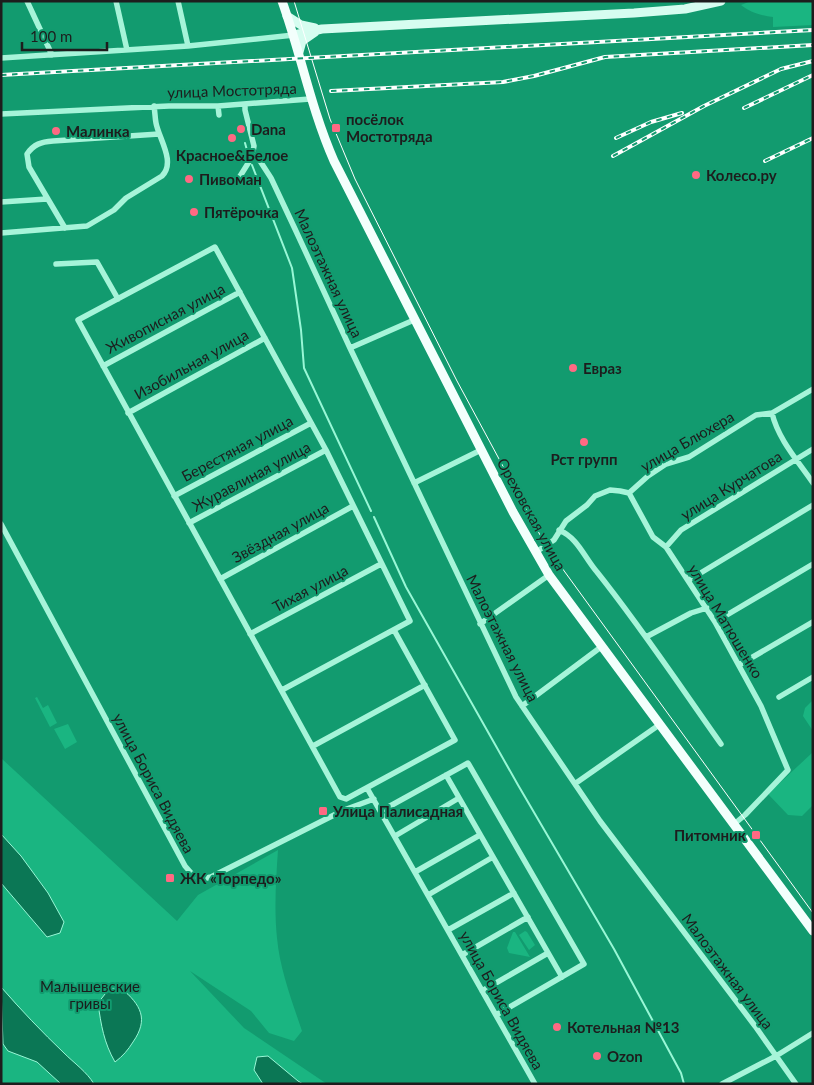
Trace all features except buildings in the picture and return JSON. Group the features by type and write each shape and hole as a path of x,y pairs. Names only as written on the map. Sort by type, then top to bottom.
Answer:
{"main road":[{"name":"Ореховская улица","path":"282,1 299,52 310,99 322,135 334,161 481,450 549,575 813,932"},
{"path":"294,35 322,29 685,9 721,1"},
{"path":"287,16 301,25 322,29"},
{"path":"299,52 305,38 322,29"}],"street":[{"path":"27,1 52,55"},
{"path":"116,1 127,50"},
{"path":"178,1 188,46"},
{"path":"1,58 188,46 294,35"},
{"name":"улица Мостотряда","path":"1,114 154,106 218,106 310,99"},
{"path":"237,182 254,152 245,104"},
{"name":"улица Мостотряда","path":"1,233 81,228 114,210 126,198 162,176 167,171 168,164 156,122 154,106"},
{"path":"218,106 219,115"},
{"path":"65,228 29,167 27,154 31,148 39,142 159,134"},
{"name":"Малоэтажная улица","path":"260,161 283,203 516,697 576,783 600,822 620,846 796,1084"},
{"path":"1,202 47,199"},
{"path":"282,690 410,621 326,450 215,247 78,320 250,634 343,799 455,740 394,630"},
{"path":"56,264 96,262 118,299"},
{"name":"Живописная улица","path":"103,366 240,292"},
{"path":"350,348 414,320"},
{"name":"Изобильная улица","path":"128,413 265,338"},
{"name":"улица Блюхера","path":"629,493 648,476 666,464 689,457 756,415 772,413 813,389"},
{"path":"772,413 796,460 813,483"},
{"name":"Берестяная улица","path":"174,496 311,423"},
{"name":"улица Курчатова","path":"666,547 681,530 813,449"},
{"name":"Журавлиная улица","path":"189,523 326,450"},
{"path":"414,483 481,450"},
{"path":"536,552 554,540 566,521 600,493 610,490 629,493"},
{"name":"улица Матюшенко","path":"629,493 653,537 666,547 707,608 768,720 788,770 733,825"},
{"path":"689,580 813,505"},
{"name":"Звёздная улица","path":"220,579 353,506"},
{"name":"улица Бориса Видяева","path":"1,524 185,866 196,878 202,880 211,877 344,810 374,799"},
{"path":"559,530 568,534 574,540 646,637 721,744"},
{"name":"Тихая улица","path":"250,634 381,564"},
{"path":"715,622 813,564"},
{"path":"480,624 549,575"},
{"path":"646,637 683,617 707,608"},
{"path":"739,665 813,622"},
{"path":"522,706 601,646"},
{"path":"779,696 813,677"},
{"path":"312,746 425,686"},
{"path":"576,783 659,725"},
{"path":"381,811 468,763 565,930 584,964 496,1015"},
{"path":"446,775 562,977"},
{"name":"улица Бориса Видяева","path":"367,788 535,1084"},
{"path":"395,836 459,798"},
{"path":"415,872 480,835"},
{"path":"428,895 493,858"},
{"path":"448,930 514,893"},
{"path":"462,955 528,917"},
{"path":"482,991 548,953"},
{"path":"722,1084 776,1056 813,1033"}],"green space":[{"path":"751,1 813,1 813,25 773,27 773,17 748,10 741,5"},
{"path":"37,697 43,708 48,705 57,723 50,727 35,698"},
{"path":"813,700 813,731 803,716 805,708"},
{"path":"68,724 77,742 65,749 54,729"},
{"path":"813,752 813,805 802,816 788,815 768,794"},
{"name":"Малышевские гривы","path":"1,758 177,921 198,895 278,850 275,905 279,950 287,985 302,1031 294,1041 269,1033 251,1011 190,971 244,1028 327,1084 1,1084"},
{"path":"525,931 535,945 529,950 519,935"},
{"path":"513,932 515,932 530,957 509,953 507,948"}],"shaded area":[{"path":"1,834 21,856 48,893 64,922 60,933 47,937 1,883"},
{"path":"1,987 94,1084 61,1084 37,1062 8,1051 3,1044"},
{"path":"121,988 134,1000 142,1019 138,1034 133,1042 115,1062 108,1048 100,1019 98,1003 109,989"},
{"path":"268,1056 303,1084 263,1084 254,1070 257,1057"}],"waterway":[{"path":"245,143 248,154"},
{"path":"252,165 292,268 301,330 304,368 371,511"},
{"path":"374,517 406,587 518,785 614,949 681,1073 684,1084"}],"tram line":[{"path":"294,1 330,119 355,179 457,381 546,546 813,913"}],"railway":[{"path":"1,75 813,30"},
{"path":"331,91 503,82 534,76 605,57 813,45"},
{"path":"613,156 704,106 781,69 813,61"},
{"path":"744,108 813,75"},
{"path":"616,138 651,122 682,113"},
{"path":"765,161 813,138"}],"place":[{"name":"посёлок Мостотряда","path":"336,128"},
{"name":"Dana","path":"241,129"},
{"name":"Малинка","path":"56,131"},
{"name":"Красное&Белое","path":"232,138"},
{"name":"Колесо.ру","path":"696,175"},
{"name":"Пивоман","path":"189,179"},
{"name":"Пятёрочка","path":"194,212"},
{"name":"Евраз","path":"573,368"},
{"name":"Рст групп","path":"584,442"},
{"name":"Улица Палисадная","path":"323,811"},
{"name":"Питомник","path":"756,835"},
{"name":"ЖК «Торпедо»","path":"170,878"},
{"name":"Котельная №13","path":"557,1027"},
{"name":"Ozon","path":"597,1056"}]}
